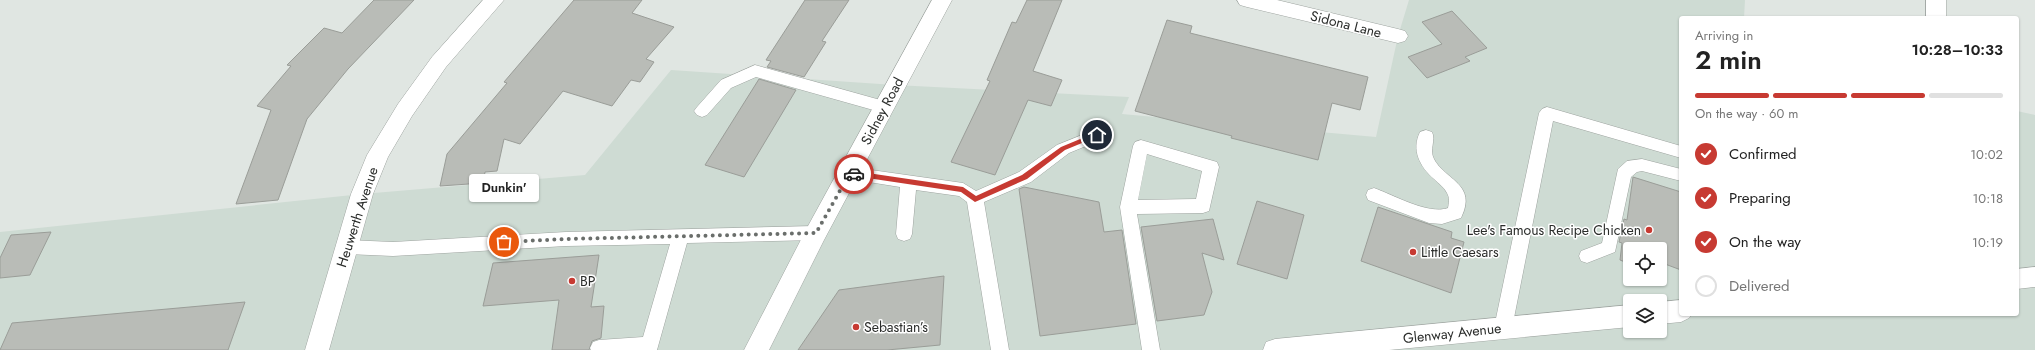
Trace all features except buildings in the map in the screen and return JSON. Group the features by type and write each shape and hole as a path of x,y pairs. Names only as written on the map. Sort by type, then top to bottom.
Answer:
{"street":[{"name":"Heuwerth Avenue","path":"316,350 362,194 378,155 405,110 439,62 494,0"},
{"name":"Sidney Road","path":"756,350 816,233 850,173 942,0"},
{"name":"Sidona Lane","path":"1247,0 1398,36"},
{"path":"1936,0 1936,16"},
{"path":"2019,279 2035,277"},
{"path":"1667,312 1679,311"},
{"name":"Glenway Avenue","path":"1275,350 1623,317"}],"lane":[{"path":"702,112 726,84 755,71 884,107"},
{"path":"1503,328 1547,113 1679,151"},
{"path":"975,199 1025,177 1063,149 1097,135"},
{"path":"1374,196 1430,216 1442,218 1455,213 1459,202 1454,188 1424,159 1423,147 1426,136"},
{"path":"1128,207 1203,206 1211,167 1141,146 1128,207 1151,350"},
{"path":"1587,256 1609,247 1624,174 1633,166 1642,165 1679,174"},
{"path":"850,173 963,190 975,199 1000,350"},
{"path":"904,234 908,182"},
{"path":"347,247 393,249 566,239 816,233"},
{"path":"600,348 648,347 681,236"}],"shaded area":[{"path":"1409,0 1745,0 1744,16 1679,16 1679,316 2019,316 2019,111 2035,115 2035,350 0,350 0,232 362,194 585,175 671,70 895,85 1129,97 1122,114 1376,137 1398,36"}],"way so far":[{"path":"504,242 566,239 816,233 850,173 854,174"}],"place":[{"name":"Lee's Famous Recipe Chicken","path":"1649,230"},
{"name":"Dunkin'","path":"504,242"},
{"name":"Little Caesars","path":"1413,252"},
{"name":"BP","path":"572,281"},
{"name":"Sebastian’s","path":"856,327"}],"route":[{"path":"854,174 963,190 975,199 1025,177 1063,149 1097,135"}]}
